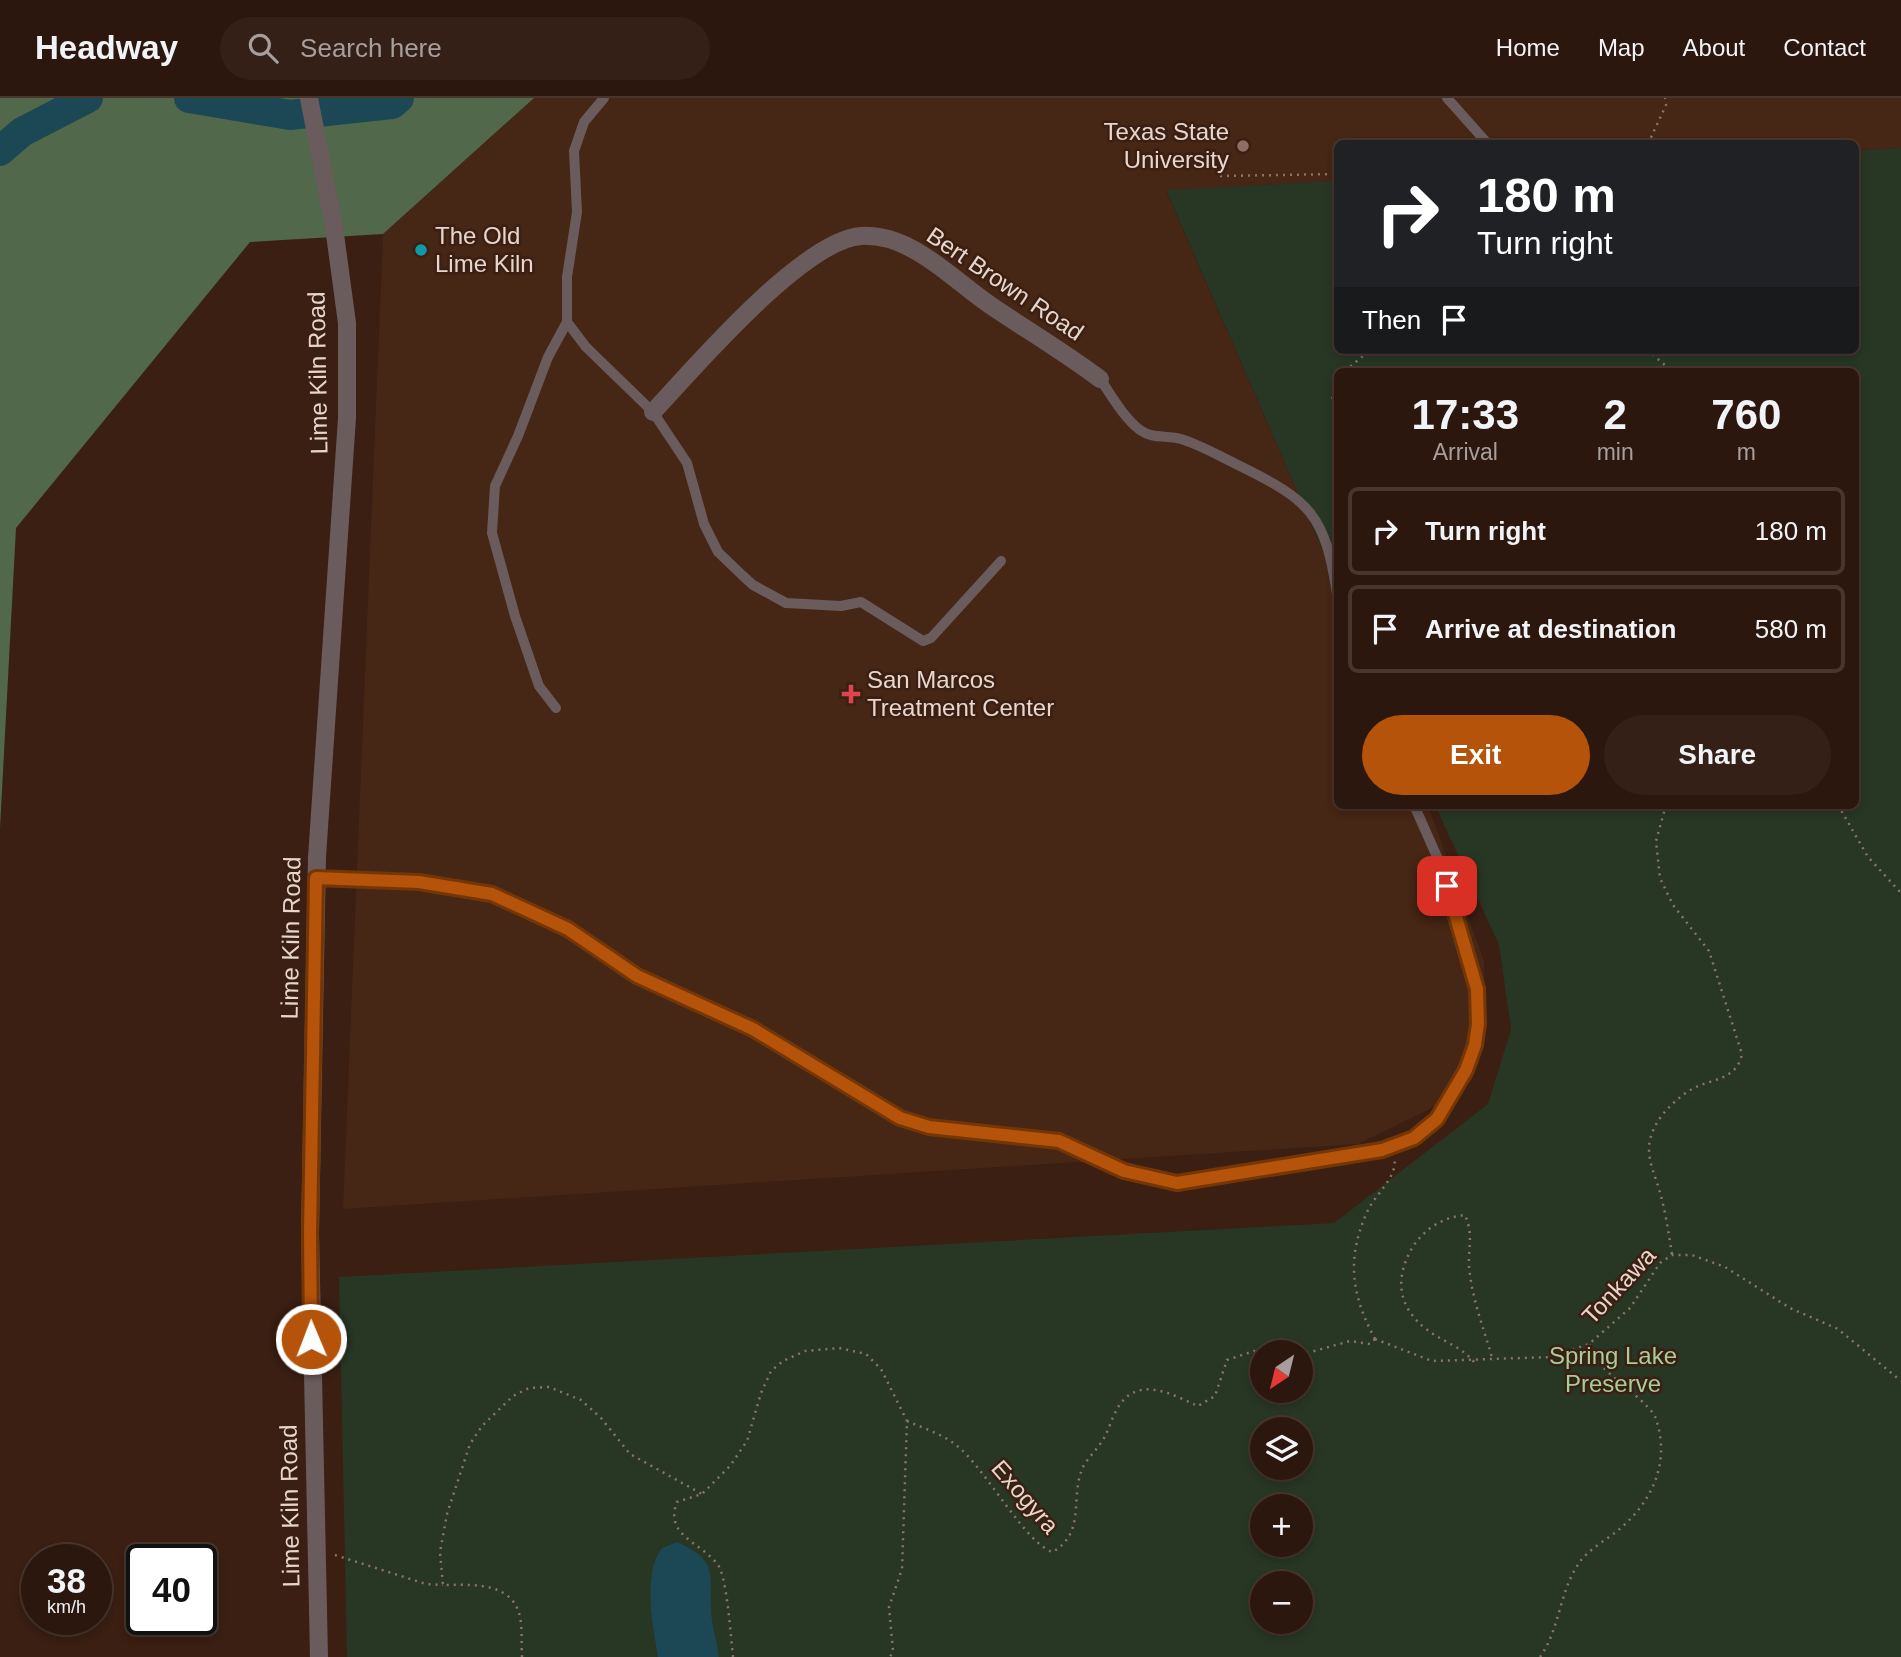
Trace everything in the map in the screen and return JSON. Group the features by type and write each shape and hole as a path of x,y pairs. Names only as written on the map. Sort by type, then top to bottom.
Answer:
{"street":[{"name":"Lime Kiln Road","path":"309,98 334,226 346,323 347,418 316,878 310,1233 319,1657"},
{"name":"Bert Brown Road","path":"653,412 732,328 782,281 823,251 846,239 863,236 900,243 929,259 990,305 1056,345 1100,379"}],"lane":[{"path":"556,708 539,685 515,616 492,533 495,486 518,436 548,357 568,322 568,277 577,212 574,151 584,122 604,98"},
{"path":"1447,98 1484,140"},
{"path":"568,322 586,347 653,412 687,463 704,524 718,552 753,585 786,603 841,606 861,602 923,641 931,638 1001,562"},
{"path":"1100,379 1139,429 1150,436 1180,439 1211,452 1302,500 1320,526 1327,542 1334,578"},
{"path":"316,878 432,883 477,890 504,898 568,929 637,976 753,1029 842,1085 912,1123 1059,1141 1124,1171 1177,1183 1391,1147 1426,1129 1451,1100 1473,1055 1478,1024 1477,989 1438,859 1417,809"}],"path":[{"path":"1650,140 1666,105 1665,98"},
{"path":"1220,176 1334,174"},
{"path":"1349,368 1365,354"},
{"path":"1652,354 1668,368"},
{"path":"1334,390 1334,407"},
{"path":"1665,809 1656,841 1660,878 1673,905 1709,951 1742,1054 1740,1065 1728,1076 1693,1088 1670,1106 1656,1124 1649,1146 1651,1166 1661,1196 1672,1255"},
{"path":"1840,809 1868,857 1901,893"},
{"path":"1313,1351 1350,1340 1370,1344 1375,1339 1359,1309 1352,1279 1358,1241 1369,1209 1394,1171 1396,1163 1391,1147"},
{"path":"1475,1362 1466,1353 1425,1329 1413,1315 1399,1290 1403,1267 1413,1246 1429,1228 1451,1216 1465,1215 1472,1230 1471,1281 1493,1361"},
{"name":"Tonkawa","path":"1375,1339 1432,1361 1475,1362 1552,1357 1589,1344 1630,1308 1660,1262 1672,1255 1692,1255 1725,1267 1790,1308 1838,1329 1901,1381"},
{"path":"1540,1657 1550,1643 1574,1570 1580,1560 1630,1521 1647,1500 1656,1482 1662,1451 1655,1416 1601,1366 1589,1344"},
{"path":"733,1657 732,1631 720,1568 706,1551 676,1528 672,1515 677,1503 702,1494 730,1466 747,1441 761,1392 771,1371 783,1360 805,1351 839,1348 866,1354 881,1369 907,1420 902,1569 889,1607 893,1651 890,1657"},
{"name":"Exogyra","path":"907,1420 956,1445 1002,1496 1028,1534 1044,1549 1053,1552 1067,1542 1073,1530 1082,1469 1104,1438 1119,1406 1134,1392 1155,1387 1198,1406 1215,1396 1227,1360 1250,1352"},
{"path":"443,1585 440,1552 447,1514 470,1444 482,1426 513,1396 529,1388 549,1387 581,1400 601,1418 630,1454 702,1494"},
{"path":"315,1550 346,1556 426,1584 485,1586 503,1592 519,1612 522,1657"}],"shaded area":[{"name":"San Marcos Treatment Center","path":"534,98 1901,98 1901,148 1859,151 1859,140 1334,140 1334,181 1166,191 1334,576 1334,809 1429,809 1484,961 1485,1034 1472,1080 1428,1110 1358,1144 343,1209 383,234"}],"green space":[{"path":"0,98 534,98 383,234 250,242 16,528 0,828"},
{"name":"Spring Lake Preserve","path":"1901,148 1901,1657 347,1657 339,1277 1334,1223 1488,1104 1511,1029 1499,945 1437,809 1859,809 1859,368 1334,368 1334,576 1166,190 1334,181 1334,354 1859,354 1859,151"}],"water":[{"path":"677,1542 699,1555 709,1568 712,1620 719,1657 658,1657 651,1601 652,1572 662,1548"}],"waterway":[{"path":"0,151 22,132 88,98"},
{"path":"189,98 290,115 392,104 399,98"}],"place":[{"name":"Texas State University","path":"1243,146"},
{"name":"The Old Lime Kiln","path":"421,250"},
{"name":"San Marcos Treatment Center","path":"851,694"}],"route":[{"path":"311,1339 310,1233 316,878 419,882 477,890 504,898 568,929 603,950 637,976 753,1029 900,1118 929,1127 1059,1141 1075,1146 1124,1171 1163,1182 1177,1183 1382,1150 1414,1138 1437,1119 1460,1085 1473,1055 1478,1024 1477,989 1447,886"}]}
